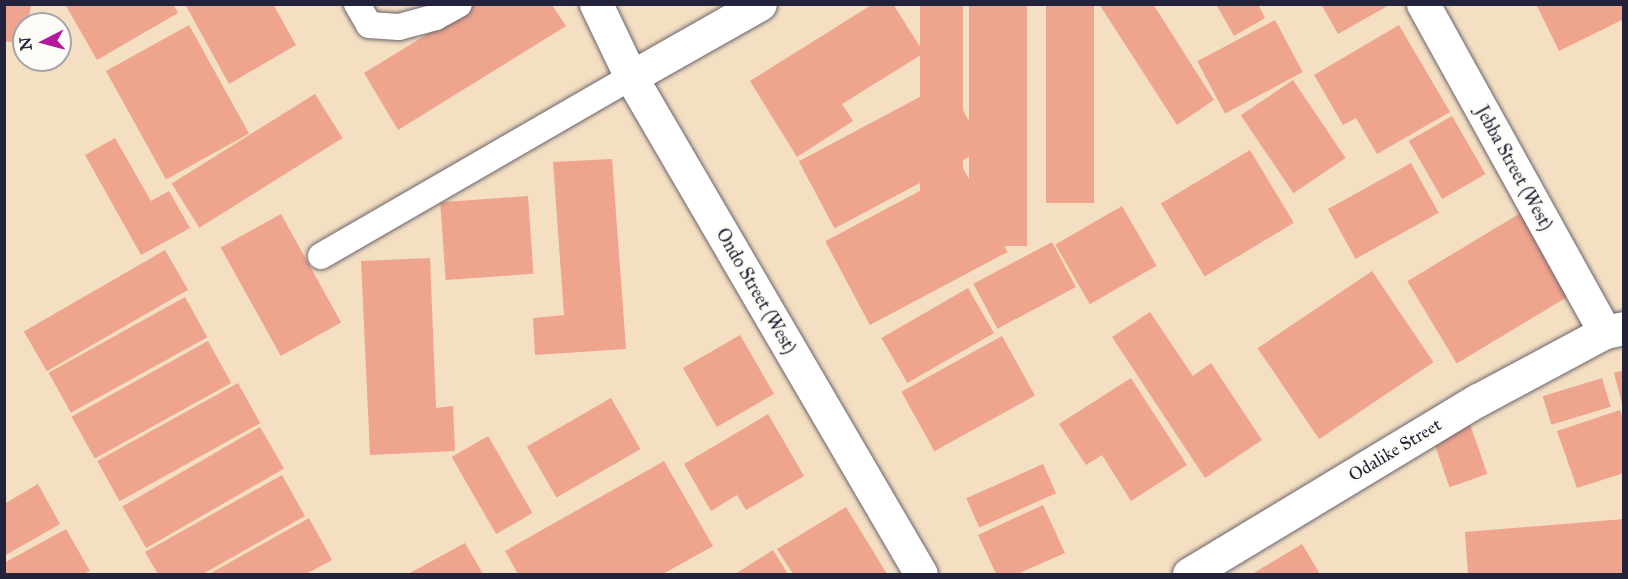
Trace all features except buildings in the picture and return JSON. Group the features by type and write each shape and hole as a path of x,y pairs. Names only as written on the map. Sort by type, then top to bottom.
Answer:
{"street":[{"name":"Ondo Street (West)","path":"596,4 632,77 921,574"},
{"path":"632,77 760,4"},
{"name":"Jebba Street (West)","path":"1423,4 1614,330"},
{"name":"Odalike Street","path":"1189,574 1478,400 1614,330"}],"lane":[{"path":"357,4 369,25 399,27 436,17 459,4"},
{"path":"321,256 632,77"}]}
